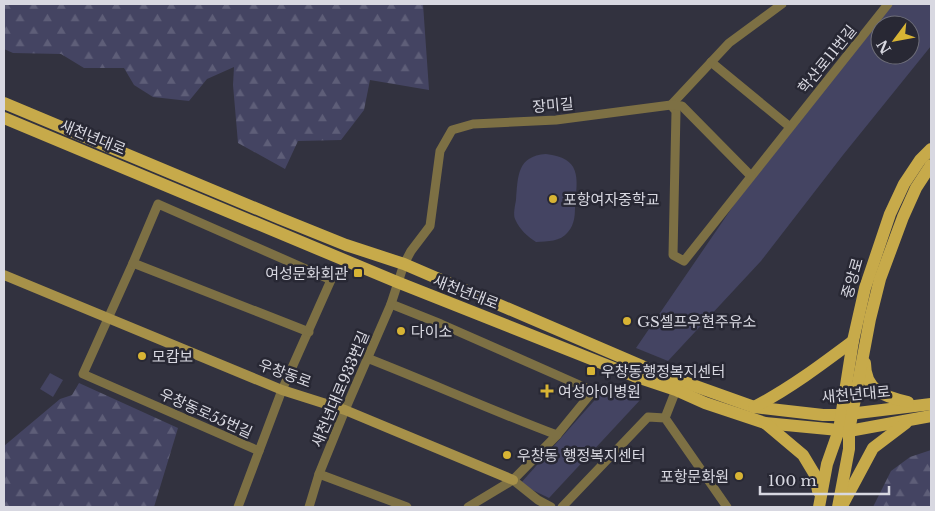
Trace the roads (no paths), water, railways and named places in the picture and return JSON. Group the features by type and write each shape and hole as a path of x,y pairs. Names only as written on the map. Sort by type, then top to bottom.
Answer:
{"main road":[{"name":"새천년대로","path":"4,103 279,218 404,264 656,372 754,407 823,415 931,404"},
{"name":"새천년대로","path":"4,118 397,282 634,376 765,423 844,430 931,416"},
{"name":"중앙로","path":"847,414 852,341 865,288 890,214 911,172 931,149"},
{"name":"중앙로","path":"844,430 880,279 892,243 916,188 931,165"},
{"name":"우창동로","path":"4,275 282,390 345,410 513,480"},
{"path":"754,407 810,373 852,341"},
{"path":"865,344 865,370 873,387 890,398 918,405"},
{"path":"840,507 874,448 912,419"},
{"path":"765,423 803,455 810,464 816,474 819,504"},
{"path":"819,504 828,464 844,430"},
{"path":"840,507 849,449 844,430"}],"street":[{"path":"671,105 729,43 781,4"},
{"name":"학산로11번길","path":"671,105 676,111 673,255 684,261 888,4"},
{"path":"711,62 790,127"},
{"path":"671,105 682,106 751,176"},
{"name":"장미길","path":"397,282 411,251 430,226 440,151 452,130 472,124 556,120 671,105"},
{"name":"우창동로55번길","path":"108,319 83,374 258,451 282,390 331,280 158,204 134,263"},
{"path":"108,319 134,263 309,332"},
{"name":"새천년대로933번길","path":"310,507 319,474 391,304 397,282"},
{"path":"391,304 593,391 557,435 513,480 468,507"},
{"path":"367,358 557,435"},
{"path":"665,418 676,390"},
{"path":"562,507 648,417 665,418"},
{"path":"665,418 728,507"},
{"path":"238,507 258,451"},
{"path":"319,474 407,507"},
{"name":"우창동로","path":"513,480 538,500 551,507"}],"place":[{"name":"포항여자중학교","path":"553,199"},
{"name":"여성문화회관","path":"358,273"},
{"name":"GS셀프우현주유소","path":"627,321"},
{"name":"다이소","path":"401,331"},
{"name":"모캄보","path":"142,356"},
{"name":"우창동행정복지센터","path":"591,371"},
{"name":"여성아이병원","path":"547,391"},
{"name":"우창동 행정복지센터","path":"507,455"},
{"name":"포항문화원","path":"739,476"}]}
